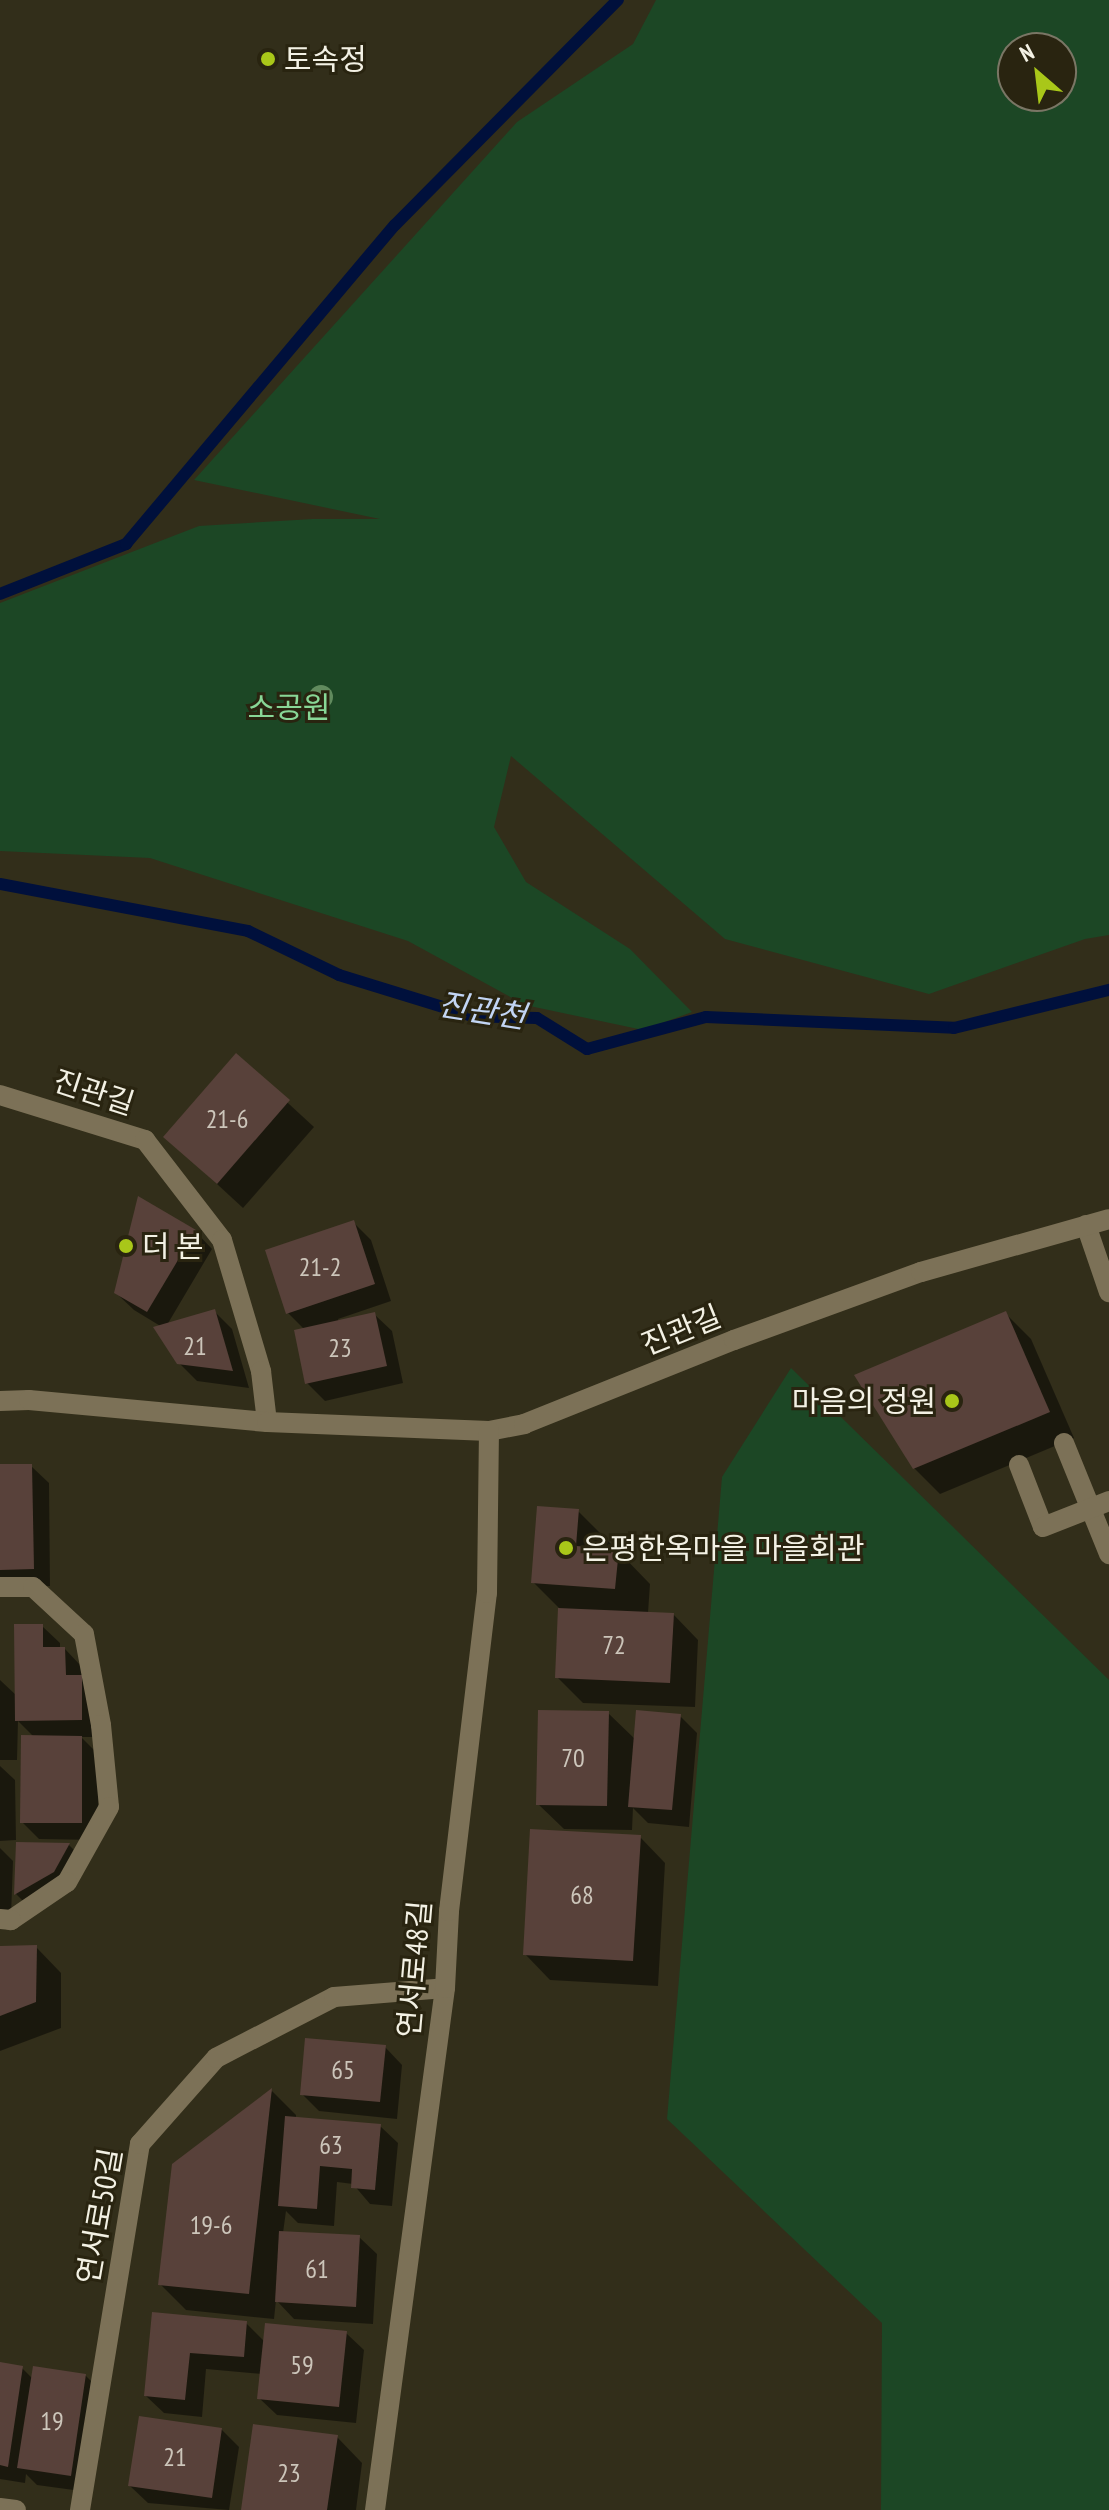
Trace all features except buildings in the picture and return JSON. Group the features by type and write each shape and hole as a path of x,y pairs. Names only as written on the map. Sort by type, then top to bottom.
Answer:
{"street":[{"name":"진관길","path":"0,1095 145,1140 222,1240 261,1371 267,1422"},
{"name":"진관길","path":"0,1401 29,1400 267,1422 489,1431 524,1424 734,1340 921,1272 1109,1219"},
{"path":"1086,1225 1109,1292"},
{"name":"연서로48길","path":"375,2510 445,1988 449,1911 487,1593 489,1431"},
{"path":"1064,1443 1100,1504 1109,1554"},
{"path":"1019,1465 1043,1527 1100,1504"},
{"path":"0,1587 33,1587 84,1634 101,1725 109,1807 67,1882 11,1920 0,1919"},
{"name":"연서로50길","path":"80,2510 140,2144 216,2058 334,1997 445,1988"},
{"path":"0,2508 16,2510"}],"green space":[{"name":"소공원","path":"656,0 1109,0 1109,935 1085,939 929,994 725,939 511,756 494,827 526,882 630,949 692,1012 643,1030 525,1005 408,941 150,858 0,851 0,603 199,526 313,519 380,519 194,480 517,122 633,44"},
{"path":"791,1368 1109,1680 1109,2510 881,2510 882,2323 667,2119 722,1477"}],"waterway":[{"path":"0,594 126,544 395,225 618,0"},
{"name":"진관천","path":"0,884 248,931 339,975 472,1016 537,1018 587,1049 706,1017 954,1028 1109,990"}],"place":[{"name":"토속정","path":"268,59"},
{"name":"더 본","path":"126,1246"},
{"name":"마음의 정원","path":"952,1401"},
{"name":"은평한옥마을 마을회관","path":"566,1548"}]}
